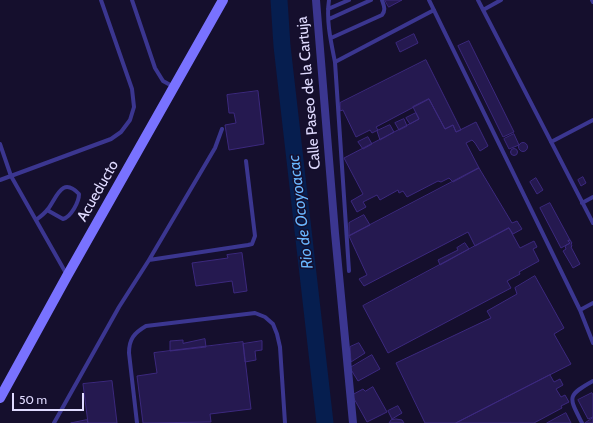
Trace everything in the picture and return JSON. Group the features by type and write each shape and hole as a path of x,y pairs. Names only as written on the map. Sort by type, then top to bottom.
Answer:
{"main road":[{"name":"Acueducto","path":"0,398 223,0"}],"street":[{"name":"Calle Paseo de la Cartuja","path":"316,0 335,233 354,423"}],"lane":[{"path":"0,180 111,139 121,132 130,120 134,107 132,89 101,0"},
{"path":"132,0 155,68 163,81 175,87"},
{"path":"330,0 328,9 335,62 349,271"},
{"path":"328,9 349,0"},
{"path":"329,19 371,0"},
{"path":"331,38 382,15 385,8 382,0"},
{"path":"428,0 580,310 593,343"},
{"path":"478,0 593,224"},
{"path":"483,10 501,0"},
{"path":"335,62 434,10"},
{"path":"551,142 593,120"},
{"path":"54,423 119,307 149,260 211,155 222,129"},
{"path":"0,144 11,176 67,276"},
{"path":"149,260 252,244 255,236 246,161"},
{"path":"36,220 47,210 64,187 68,187 79,194 77,202 66,219 63,219 47,210"},
{"path":"582,203 593,197"},
{"path":"580,310 593,303"},
{"path":"137,423 129,353 129,345 136,332 146,326 255,313 265,317 272,324 277,334 280,346 285,423"},
{"path":"582,423 571,400 572,396 575,391 593,381"}],"building":[{"path":"385,0 402,0 389,7"},
{"path":"414,34 418,43 400,52 396,43"},
{"path":"469,41 514,132 503,137 458,46"},
{"path":"426,60 461,130 456,132 453,125 445,129 429,99 376,127 378,130 372,133 370,130 356,137 343,110 340,111 340,103"},
{"path":"258,91 264,144 229,150 225,125 236,123 234,113 229,113 227,95"},
{"path":"429,99 445,129 453,125 456,132 476,122 488,146 480,151 472,140 466,143 479,168 453,182 449,178 441,182 438,181 407,197 403,191 399,193 398,190 380,200 377,195 363,202 366,207 357,212 351,201 363,194 344,158 419,119 413,107"},
{"path":"416,113 419,119 410,124 406,118"},
{"path":"404,119 407,126 399,130 395,123"},
{"path":"390,125 394,132 380,140 377,131"},
{"path":"514,134 519,145 509,149 504,139"},
{"path":"368,137 372,144 363,149 358,142"},
{"path":"523,142 528,147 523,152 518,147"},
{"path":"514,149 517,152 514,155 511,152"},
{"path":"479,168 512,223 517,221 522,229 513,234 509,228 475,246 468,232 364,286 359,279 367,275 349,236"},
{"path":"583,177 586,183 581,186 578,180"},
{"path":"536,178 543,190 537,194 530,182"},
{"path":"550,203 570,240 568,241 570,243 561,248 540,208"},
{"path":"364,215 370,225 349,236 349,223"},
{"path":"509,228 520,248 534,241 537,247 533,249 539,261 519,272 520,274 507,281 511,288 388,353 363,306"},
{"path":"570,240 572,243 571,247 580,264 573,268 563,251 566,249 565,246 570,243 568,241"},
{"path":"465,243 469,249 440,265 438,260 458,250 457,248"},
{"path":"242,253 247,291 234,293 232,281 196,286 192,263 228,258 227,255"},
{"path":"535,276 564,328 554,334 571,364 456,423 425,423 396,363 491,318 487,311 517,294 515,288"},
{"path":"205,339 206,347 170,351 170,341 183,340 183,343"},
{"path":"262,341 262,350 255,351 256,360 245,362 243,344"},
{"path":"243,342 251,409 210,414 211,422 143,423 137,376 157,373 154,353"},
{"path":"359,343 365,353 351,362 350,347"},
{"path":"372,355 380,369 358,381 350,368"},
{"path":"550,375 554,382 560,379 563,385 556,389 561,397 565,395 569,402 561,406 562,408 534,423 456,423"},
{"path":"112,381 117,423 88,423 83,384"},
{"path":"373,387 387,412 367,422 352,395 363,389 365,391"},
{"path":"592,393 593,417 588,419 578,400"},
{"path":"398,406 402,413 392,419 388,411"},
{"path":"566,413 571,423 547,423"},
{"path":"593,418 593,423 585,423"},
{"path":"87,420 88,423 71,423"},
{"path":"391,420 402,420 404,423 389,423"}],"waterway":[{"name":"Rio de Ocoyoacac","path":"279,0 282,46 325,423"}]}
